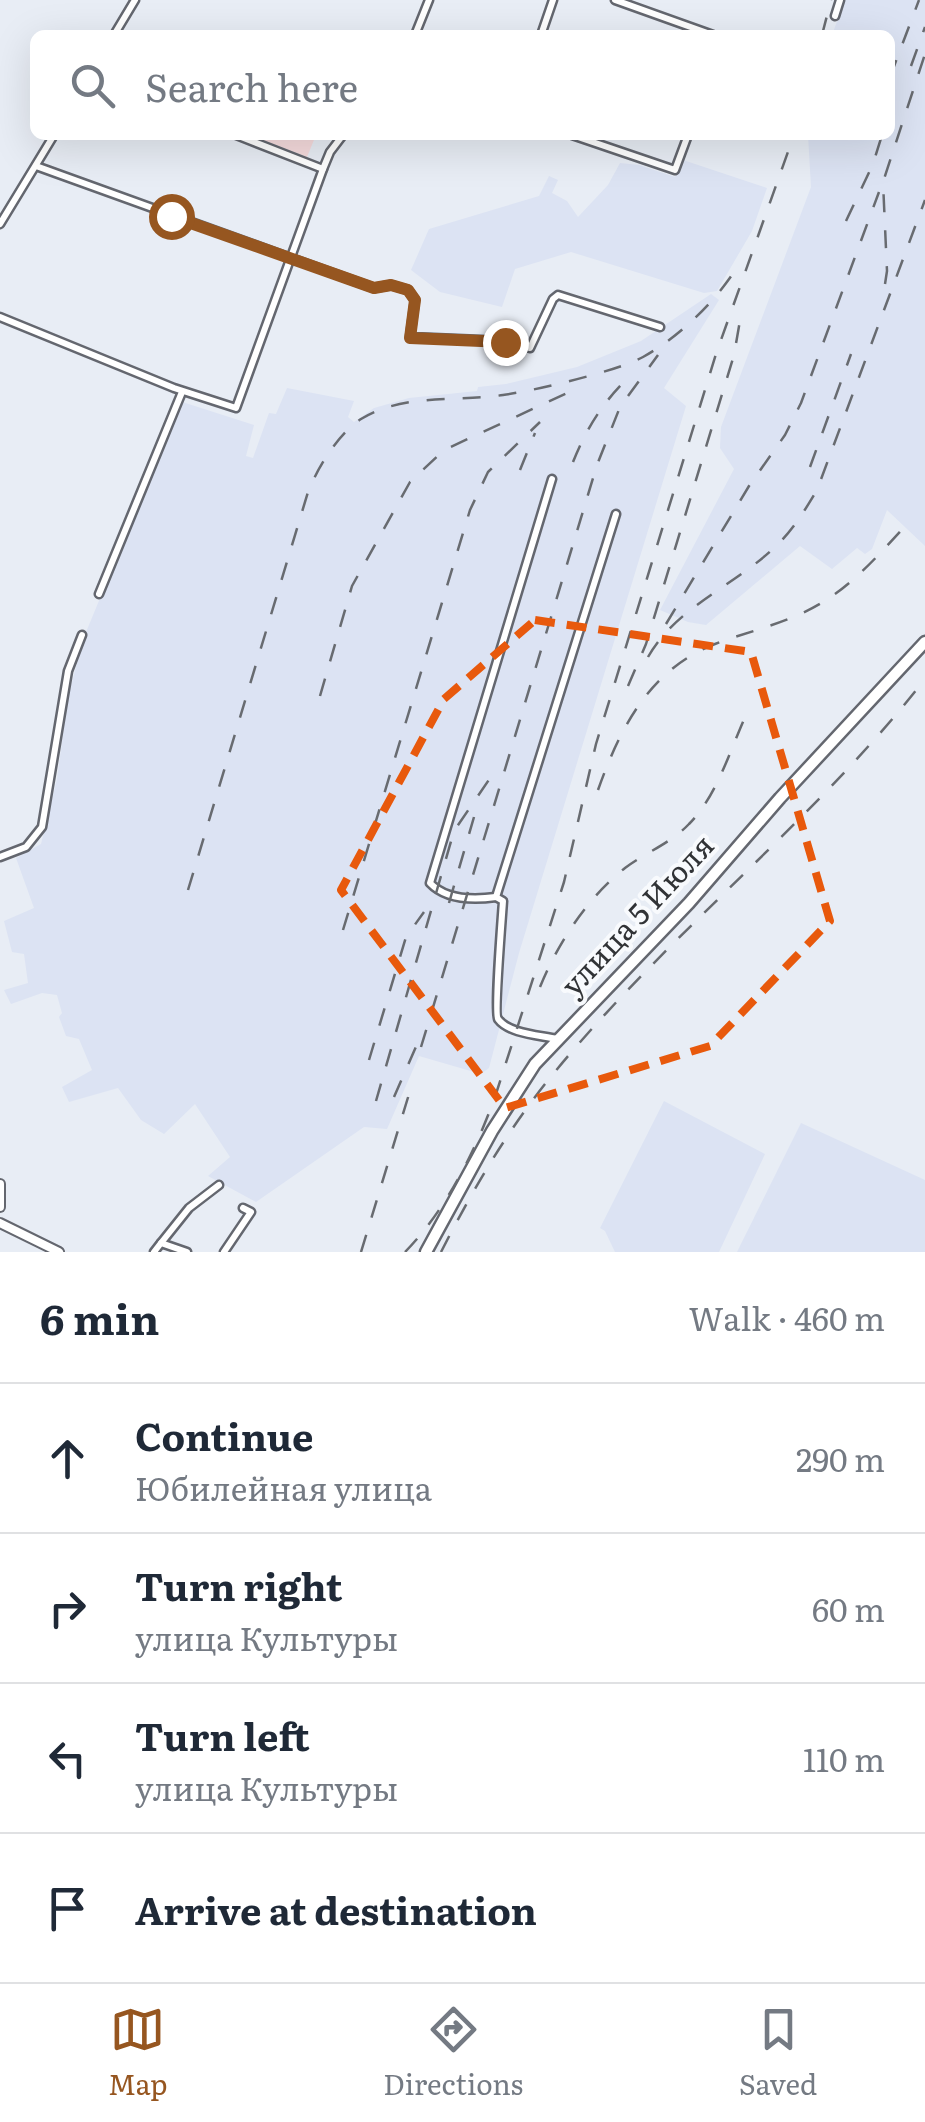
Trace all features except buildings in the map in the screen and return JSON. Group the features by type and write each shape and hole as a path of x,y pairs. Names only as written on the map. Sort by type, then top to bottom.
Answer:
{"highway":[{"name":"улица 5 Июля","path":"426,1252 492,1130 535,1064 689,903 925,642"}],"main road":[{"path":"0,1184 0,1208"},
{"path":"0,1222 59,1252"}],"street":[{"path":"117,30 135,0"},
{"path":"418,30 429,0"},
{"path":"542,30 553,0"},
{"path":"615,0 699,30"},
{"path":"835,16 840,0"},
{"path":"0,224 51,140"},
{"path":"249,140 324,169"},
{"path":"0,318 182,391 236,408 330,152 340,140"},
{"path":"587,140 675,170 686,140"},
{"path":"36,166 374,288 391,285 408,290 415,300 410,338 534,346 555,295 660,327"},
{"path":"98,594 182,391"},
{"path":"552,479 430,883 438,892 458,897 496,897 503,901 500,974 494,1009 498,1018 515,1030 557,1039"},
{"path":"496,897 616,514"},
{"path":"0,857 26,847 42,827 68,671 82,635"},
{"path":"154,1252 189,1208 219,1186"},
{"path":"224,1252 251,1212 243,1208"},
{"path":"161,1243 187,1252"}],"highlighted area":[{"path":"535,620 751,652 830,921 710,1046 505,1108 341,890 444,699"}],"shaded area":[{"path":"845,0 925,0 925,546 887,510 872,549 865,554 857,548 832,569 800,546 706,625 688,622 660,610 734,469 720,448 721,427 811,187 808,140 895,140 895,30 834,30"},
{"path":"263,140 314,140 307,157"},
{"path":"683,160 767,188 752,231 717,291 704,293 571,252 515,269 502,307 440,292 411,270 429,229 539,196 549,176 558,180 552,193 567,201 578,217 608,185 620,163 675,177"},
{"path":"711,294 719,300 664,388 686,406 519,953 489,1068 481,1074 419,1056 387,1129 364,1127 256,1202 208,1176 230,1157 195,1104 164,1134 141,1120 118,1088 69,1102 62,1087 92,1070 79,1039 66,1036 57,995 42,993 11,1004 4,990 28,983 24,954 12,952 4,921 34,908 16,858 41,844 57,779 68,697 84,637 127,533 173,399 254,425 246,456 253,458 269,413 276,414 287,388 354,401 348,417 354,422 374,408 409,398 477,391 478,387 577,367 641,341"},
{"path":"664,1101 765,1154 719,1252 615,1252 600,1228"},
{"path":"801,1123 925,1180 925,1252 737,1252"}],"railway":[{"path":"823,30 831,0"},
{"path":"895,64 919,0"},
{"path":"911,66 925,27"},
{"path":"885,284 883,182 925,54"},
{"path":"405,1252 434,1218 458,1179 495,1097 564,882 596,744 716,354 792,140"},
{"path":"846,221 880,140"},
{"path":"666,624 749,486 785,435 801,403 879,192"},
{"path":"648,657 660,639 690,610 776,546 817,490 925,200"},
{"path":"188,890 308,492 344,433 361,419 394,405 517,393 575,380 643,357 706,307 736,269"},
{"path":"628,686 646,644 734,355 742,309"},
{"path":"810,467 851,354"},
{"path":"421,1047 597,465 620,407 658,355"},
{"path":"573,462 597,416 630,376"},
{"path":"320,696 352,586 410,482 444,450 578,388"},
{"path":"343,930 470,510 488,472 540,422"},
{"path":"520,470 535,433"},
{"path":"598,790 616,745 640,703 672,669 715,644 784,621 823,602 858,576 908,523"},
{"path":"441,1252 489,1165 545,1084 637,980 834,783 925,679"},
{"path":"540,987 565,938 598,893 625,868 682,831 699,813 746,715"},
{"path":"376,1101 454,831 497,768"},
{"path":"449,903 474,817"},
{"path":"369,1060 406,937 424,912"},
{"path":"394,1097 422,1033"},
{"path":"361,1252 413,1081"}],"route":[{"path":"171,216 374,288 391,285 408,290 415,300 410,338 505,342"}]}
